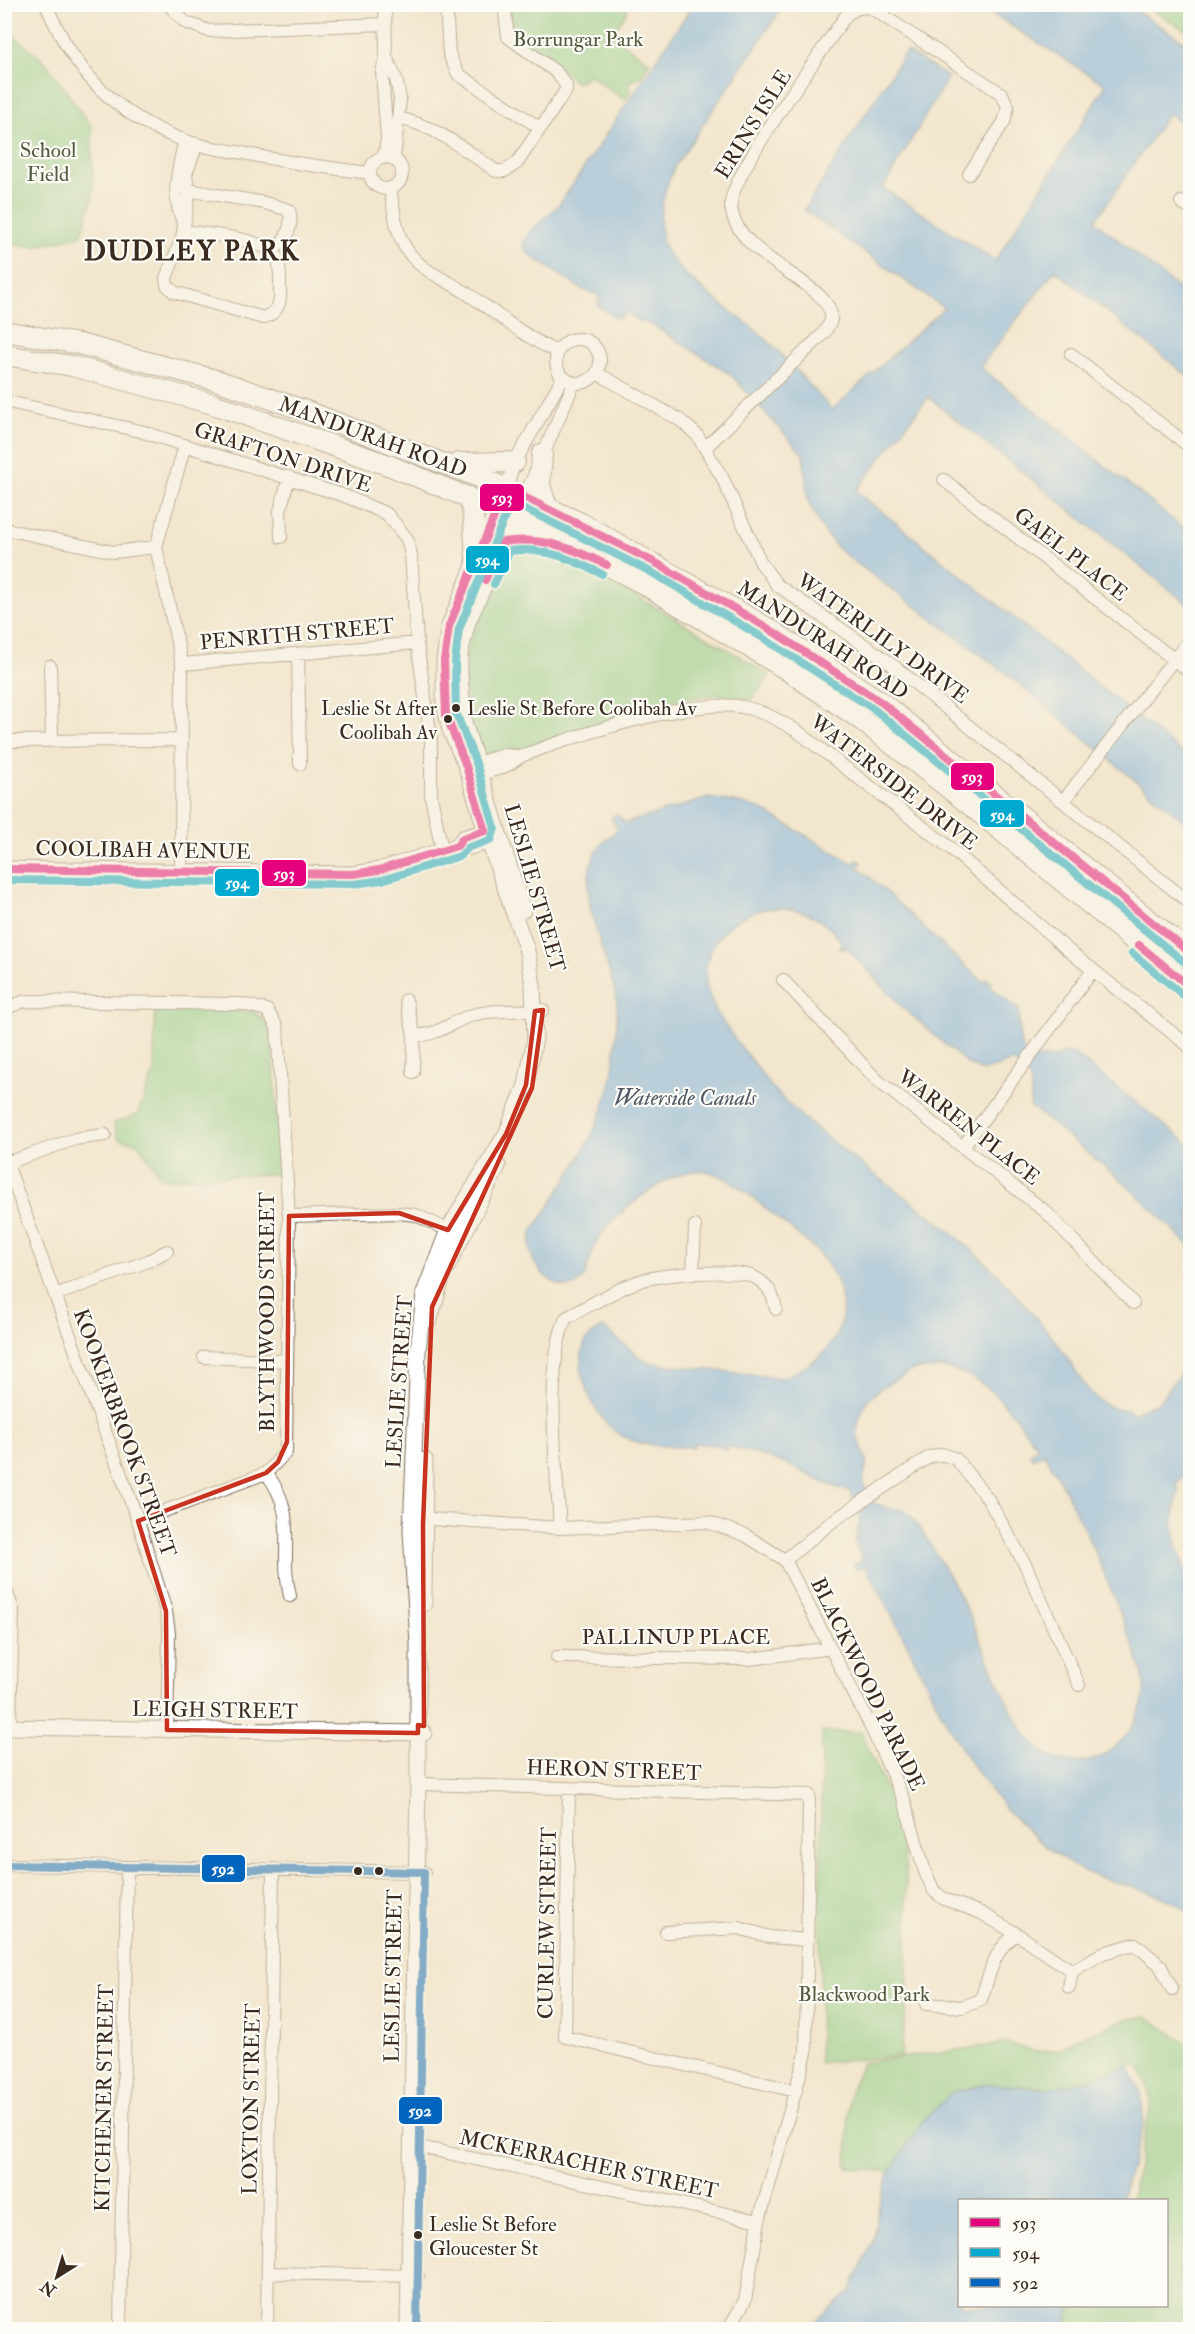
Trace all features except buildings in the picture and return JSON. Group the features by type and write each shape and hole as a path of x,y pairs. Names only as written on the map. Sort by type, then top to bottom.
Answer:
{"highway":[{"name":"MANDURAH ROAD","path":"4,332 79,344 219,381 444,463 515,492 656,563 746,615 881,702 1191,953"},
{"name":"MANDURAH ROAD","path":"4,355 72,366 213,404 387,465 468,497 570,546 713,623 860,719 970,805 1191,987"},
{"path":"543,454 540,485 547,507"},
{"path":"444,463 515,462"},
{"path":"468,497 473,513 476,559"},
{"path":"503,542 532,539 570,546"}],"street":[{"path":"46,4 64,45 96,87 117,105 152,127 191,142 290,163 370,173"},
{"path":"168,4 185,22 209,31 385,24"},
{"path":"385,4 386,56 382,72 389,159 401,168 401,177 390,189"},
{"path":"446,4 449,54 458,74 540,128"},
{"path":"398,118 439,131 496,171 505,171 518,163 566,90 566,85 556,72 508,37 504,4"},
{"name":"ERINS ISLE","path":"706,447 824,333 831,321 828,307 814,291 751,245 736,227 731,204 735,184 750,159 847,15 858,8 870,7 878,11 1002,94 1008,107 1004,122 969,174"},
{"path":"386,56 396,79 400,99 389,159"},
{"path":"184,227 264,245 272,250 279,266 281,302 271,315 262,318 174,292 167,285 166,278 184,227 188,190 187,167 191,142"},
{"path":"184,227 175,192 191,142"},
{"path":"389,159 372,165 370,173 377,186 390,189"},
{"path":"390,189 397,226 404,246 416,262 429,273 454,285 537,343 557,352"},
{"path":"188,190 265,203 289,210 290,225 285,239 272,250"},
{"path":"570,339 589,341 600,355 597,373 590,380 568,380 558,370 557,352 570,339"},
{"path":"1071,354 1191,447"},
{"name":"WATERLILY DRIVE","path":"597,373 680,420 706,447 761,563 777,585 886,660 1191,903"},
{"path":"515,492 543,454 568,380"},
{"path":"515,492 515,462 568,380"},
{"name":"GRAFTON DRIVE","path":"4,401 140,431 289,477 372,506 387,514 407,539 411,555 417,643 430,738 431,796 449,848"},
{"path":"181,871 182,664 156,547 185,445"},
{"path":"281,537 280,510 289,477"},
{"name":"GAEL PLACE","path":"944,480 1191,672"},
{"name":"LESLIE STREET","path":"474,770 450,730 445,709 444,661 449,626 476,559 506,514 515,492"},
{"name":"LESLIE STREET","path":"417,2330 414,2276 415,2145 422,1784 418,1352 424,1293 506,1134 526,1085 539,1011 527,951 474,770 460,692 460,654 470,615 503,542 506,514"},
{"path":"4,529 114,552 156,547"},
{"path":"1064,800 1191,639"},
{"name":"PENRITH STREET","path":"182,664 417,643"},
{"path":"298,654 300,764"},
{"path":"50,666 52,741"},
{"name":"WATERSIDE DRIVE","path":"474,770 504,755 521,756 602,730 686,709 718,706 742,707 774,717 797,731 949,847 1093,970 1191,1047"},
{"path":"4,741 181,740"},
{"name":"COOLIBAH AVENUE","path":"4,869 353,874 379,870 449,848 463,838 493,835"},
{"path":"963,1147 1001,1097 1047,1029 1093,970"},
{"name":"WARREN PLACE","path":"783,980 878,1080 1046,1212 1133,1303"},
{"path":"406,1000 414,1035 413,1072"},
{"name":"BLYTHWOOD STREET","path":"4,1009 25,1001 242,1004 267,1010 277,1026 280,1038 289,1216 286,1452 266,1473 138,1521"},
{"path":"414,1035 425,1036 438,1032 468,1016 539,1011"},
{"path":"6,1160 75,1139 105,1135"},
{"name":"KOOKERBROOK STREET","path":"6,1160 138,1521 166,1611 169,1633 168,1725"},
{"path":"289,1216 399,1212 416,1215 455,1233"},
{"path":"693,1274 695,1226"},
{"path":"55,1295 148,1261 167,1251"},
{"path":"560,1528 554,1419 557,1348 566,1318 637,1282 693,1274 750,1276 769,1288 774,1297 776,1309"},
{"path":"204,1357 287,1361"},
{"path":"785,1560 833,1521 929,1457 942,1454 956,1459 988,1499 1026,1566 1079,1685"},
{"path":"266,1473 280,1490 286,1511 285,1574 290,1596"},
{"name":"BLACKWOOD PARADE","path":"418,1521 560,1528 707,1522 745,1534 785,1560 831,1648 904,1800 925,1872 934,1891 944,1899 981,1913 1072,1971"},
{"path":"4,1586 13,1609 8,1722"},
{"name":"PALLINUP PLACE","path":"557,1657 751,1659 831,1648"},
{"name":"LEIGH STREET","path":"8,1722 421,1729"},
{"name":"HERON STREET","path":"422,1784 808,1794 806,1940"},
{"name":"CURLEW STREET","path":"568,1788 564,2037 796,2091"},
{"path":"4,1865 420,1872"},
{"name":"KITCHENER STREET","path":"120,2330 128,1866"},
{"name":"LOXTON STREET","path":"267,2330 273,1869"},
{"path":"666,1932 739,1928 770,1937 806,1940 806,2053 759,2221 745,2300 728,2330"},
{"path":"926,2004 962,2007 981,2000 995,1955 1005,1941 1017,1934"},
{"path":"1069,1987 1072,1971 1103,1953 1135,1944 1160,1965 1172,1989"},
{"name":"MCKERRACHER STREET","path":"415,2145 759,2221"},
{"path":"268,2273 414,2276"},
{"name":"LESLIE STREET","path":"408,2330 414,2276"}],"highlighted area":[{"path":"543,1010 532,1088 432,1307 423,1524 424,1726 418,1725 418,1733 167,1730 166,1611 138,1521 266,1473 278,1462 287,1442 289,1216 399,1213 448,1230 506,1134 526,1085 535,1011"}],"green space":[{"name":"Borrungar Park","path":"509,5 620,5 628,10 612,35 650,62 641,77 630,81 630,93 625,100 589,75 576,83 562,70 513,38"},
{"path":"1144,5 1190,5 1190,33"},
{"name":"School Field","path":"4,27 45,62 92,127 93,197 81,236 34,247 5,243"},
{"path":"526,547 548,551 580,565 770,675 752,700 717,695 674,700 524,748 483,756 474,738 465,695 466,653 477,616 504,556"},
{"path":"155,1008 252,1011 265,1021 273,1044 280,1174 162,1179 138,1143 119,1139 113,1123 137,1115 154,1072"},
{"name":"Blackwood Park","path":"822,1732 861,1732 895,1808 906,1869 908,1996 901,2056 819,2063"},
{"path":"1147,2016 1190,2046 1190,2329 1067,2329 1069,2307 1168,2307 1168,2199 1131,2199 1151,2104 1146,2081 1137,2064 1061,2089 988,2084 965,2089 916,2132 890,2172 847,2167 849,2095 862,2063 1007,2043 1035,2051 1059,2050 1080,2037 1129,2018"}],"water":[{"path":"693,5 784,5 675,166 662,203 660,222 663,242 679,268 709,295 769,342 832,410 944,308 804,210 906,51 948,77 883,188 995,261 1106,85 978,5 1127,5 1190,45 1190,131 1169,113 1095,221 1190,298 1190,378 1055,270 980,367 1190,533 1190,606 928,397 856,491 1190,759 1190,826 1007,674 840,551 821,527 808,501 803,454 730,374 651,324 638,321 627,312 618,319 598,306 599,295 583,290 527,253 523,244 529,232 559,205"},
{"name":"Waterside Canals","path":"709,798 741,803 764,811 854,864 857,860 862,862 858,867 936,940 984,982 987,979 991,982 990,986 1019,1010 1020,1039 1025,1053 1041,1058 1073,1053 1190,1145 1190,1246 1126,1184 1030,1106 1030,1080 1020,1066 1013,1061 983,1071 969,1065 902,1007 846,947 841,950 838,947 842,943 820,921 796,910 770,909 746,915 726,929 712,948 706,971 713,1005 727,1028 772,1087 806,1120 972,1250 1029,1309 1096,1398 1109,1407 1129,1410 1132,1414 1159,1402 1190,1361 1190,1466 1176,1485 1179,1491 1174,1527 1178,1548 1190,1583 1190,1913 1162,1897 1098,1877 1069,1863 1040,1842 994,1796 975,1770 943,1715 865,1566 856,1569 854,1564 862,1560 855,1541 861,1514 849,1491 775,1460 728,1446 727,1450 723,1449 723,1446 695,1443 694,1447 649,1445 632,1441 612,1429 591,1400 584,1383 581,1365 583,1349 590,1336 604,1328 642,1359 652,1363 781,1378 807,1365 828,1347 840,1324 842,1310 837,1281 814,1248 740,1188 721,1176 703,1171 675,1177 643,1195 628,1207 596,1242 585,1276 579,1283 573,1286 559,1285 540,1271 533,1259 530,1246 532,1232 584,1151 610,1085 614,1061 617,1004 594,921 588,882 591,864 599,848 618,829 611,818 617,814 625,823","holes":["944,1368 959,1372 986,1387 1008,1408 1036,1445 1037,1449 1030,1453 1033,1459 1044,1453 1088,1538 1136,1654 1142,1672 1144,1693 1139,1713 1130,1731 1116,1746 1099,1757 1081,1762 1061,1760 1042,1751 1032,1741 1012,1712 960,1596 921,1529 902,1509 890,1509 872,1502 863,1483 867,1461 857,1435 859,1419 866,1402 882,1387 911,1371"]},
{"path":"1128,2066 1141,2093 1144,2124 1121,2199 958,2199 958,2307 1072,2307 1063,2329 806,2329 850,2291 873,2240 880,2201 890,2172 922,2122 953,2092 988,2084 1047,2089 1087,2080"}],"transit line":[{"name":"593","path":"4,869 353,874 379,870 457,846 463,838 485,831 466,766 446,715 444,661 449,626 506,488 656,563 766,627 881,702 1190,953"},
{"name":"594","path":"4,880 354,884 382,880 460,856 469,847 491,840 495,828 476,763 456,713 455,662 459,629 511,502 651,572 760,636 875,710 1183,961"},
{"name":"593","path":"485,580 503,542 544,542 582,553 607,565"},
{"name":"594","path":"494,584 510,551 546,552 569,559 602,574"},
{"name":"593","path":"1139,945 1190,987"},
{"name":"594","path":"1132,953 1183,995"},
{"name":"592","path":"4,1865 424,1872 417,2330"}],"place":[{"name":"Leslie St Before Coolibah Av","path":"456,708"},
{"name":"Leslie St After Coolibah Av","path":"448,719"},
{"name":"Leslie St Before Gloucester St","path":"418,2235"}],"district":[{"name":"DUDLEY PARK","path":"192,251"}]}
